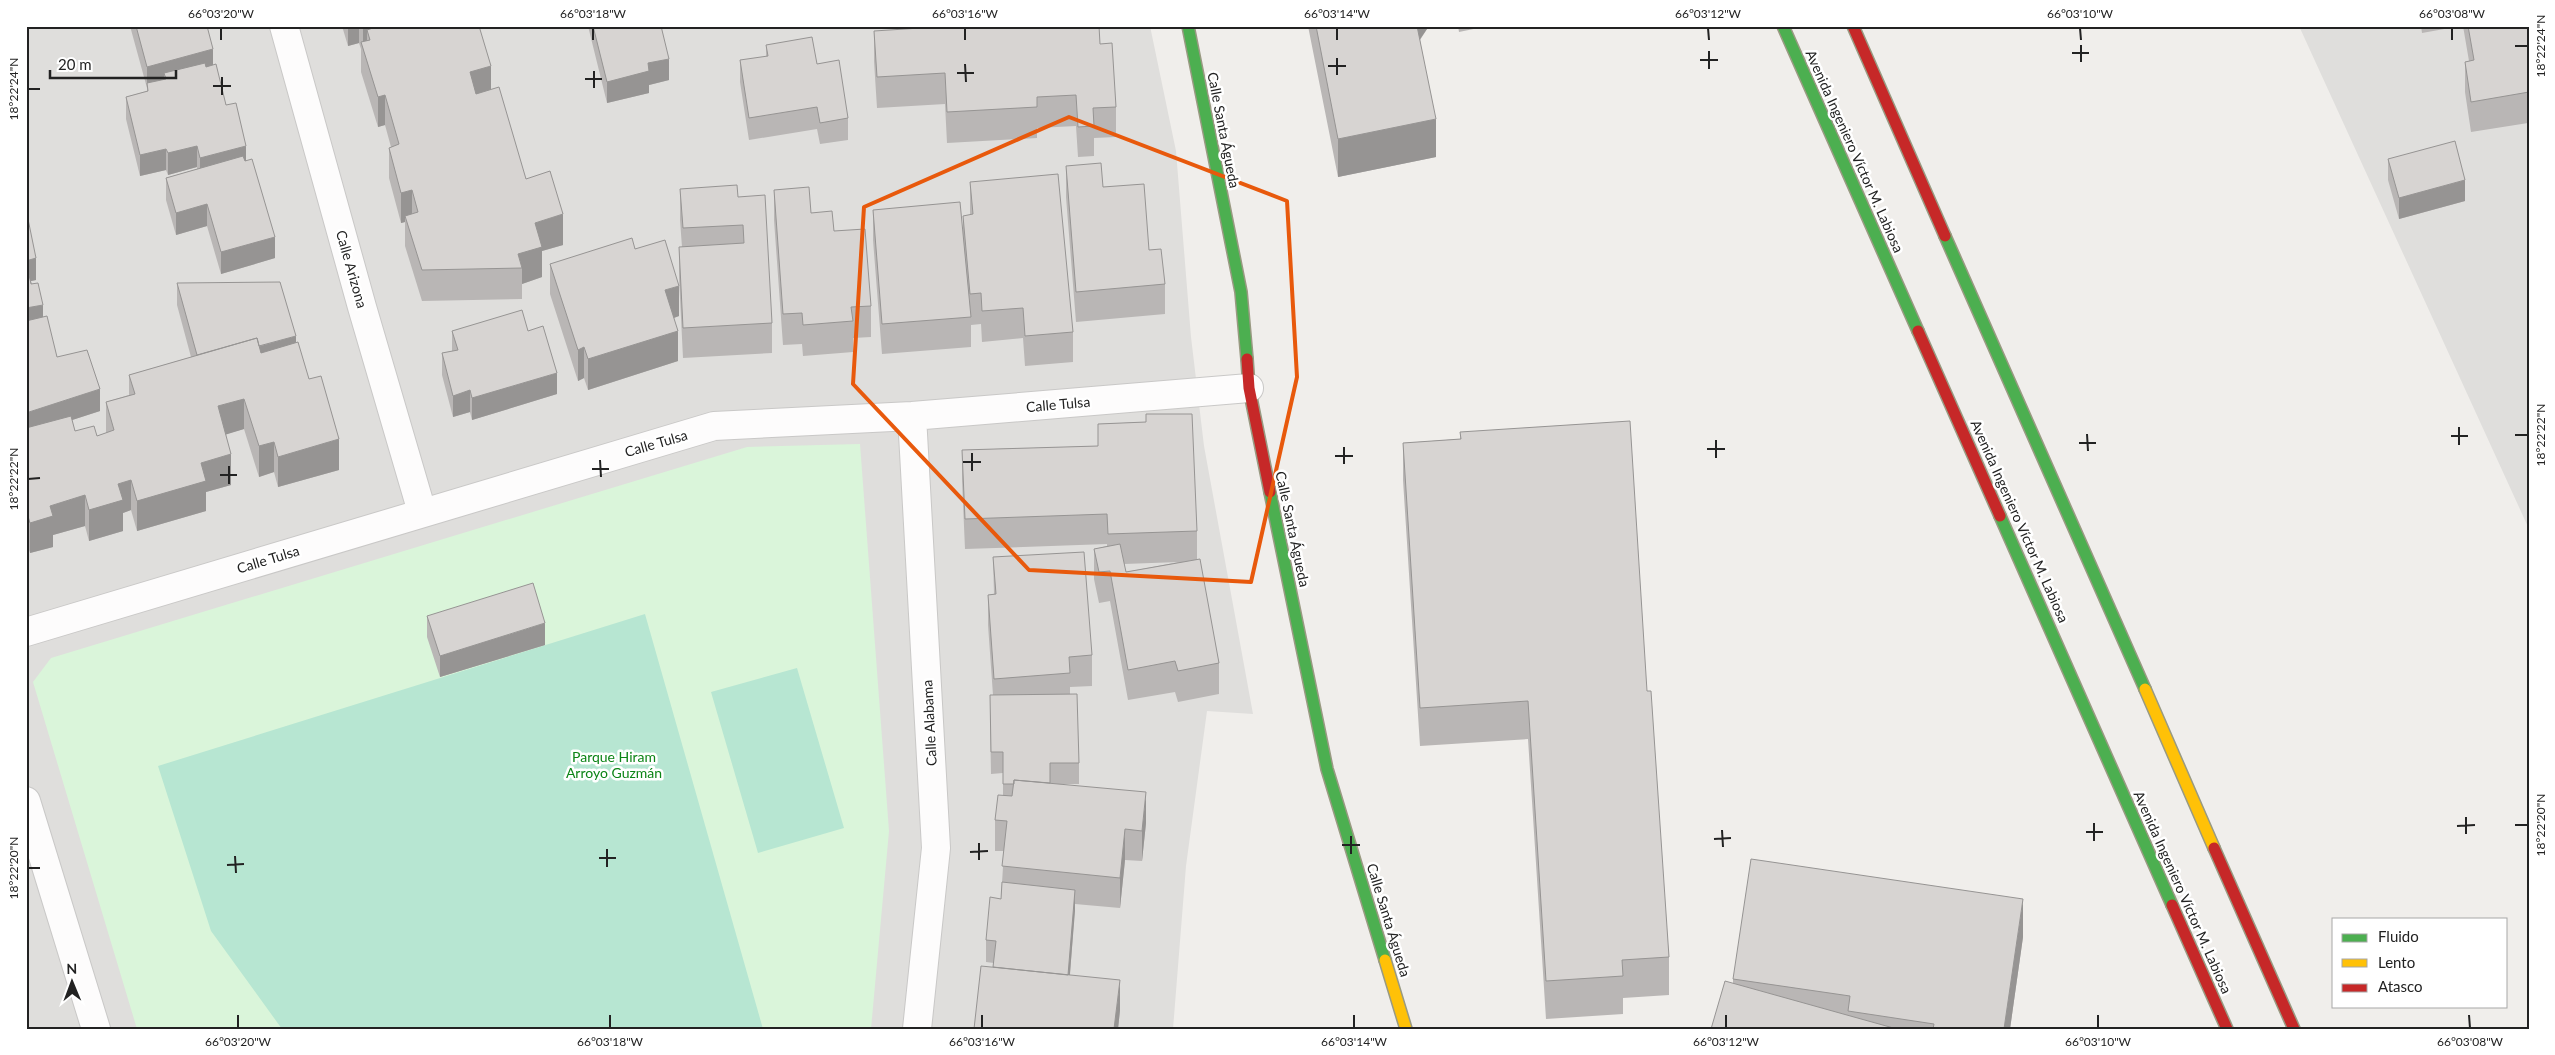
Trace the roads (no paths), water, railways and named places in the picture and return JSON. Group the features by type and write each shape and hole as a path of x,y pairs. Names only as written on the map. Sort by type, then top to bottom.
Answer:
{"main road":[{"name":"Calle Santa Águeda","path":"1188,26 1241,292 1249,388 1327,768 1406,1029"},
{"name":"Avenida Ingeniero Víctor M. Labiosa","path":"1783,26 2227,1029"},
{"path":"1854,26 2294,1029"}],"street":[{"name":"Calle Arizona","path":"284,26 362,307 422,512"},
{"name":"Calle Tulsa","path":"26,632 714,426 912,416 1249,388"},
{"name":"Calle Alabama","path":"912,416 936,848 917,1029"},
{"path":"26,801 96,1029"}],"park label":[{"name":"Parque Hiram Arroyo Guzmán","path":"614,764"}]}
